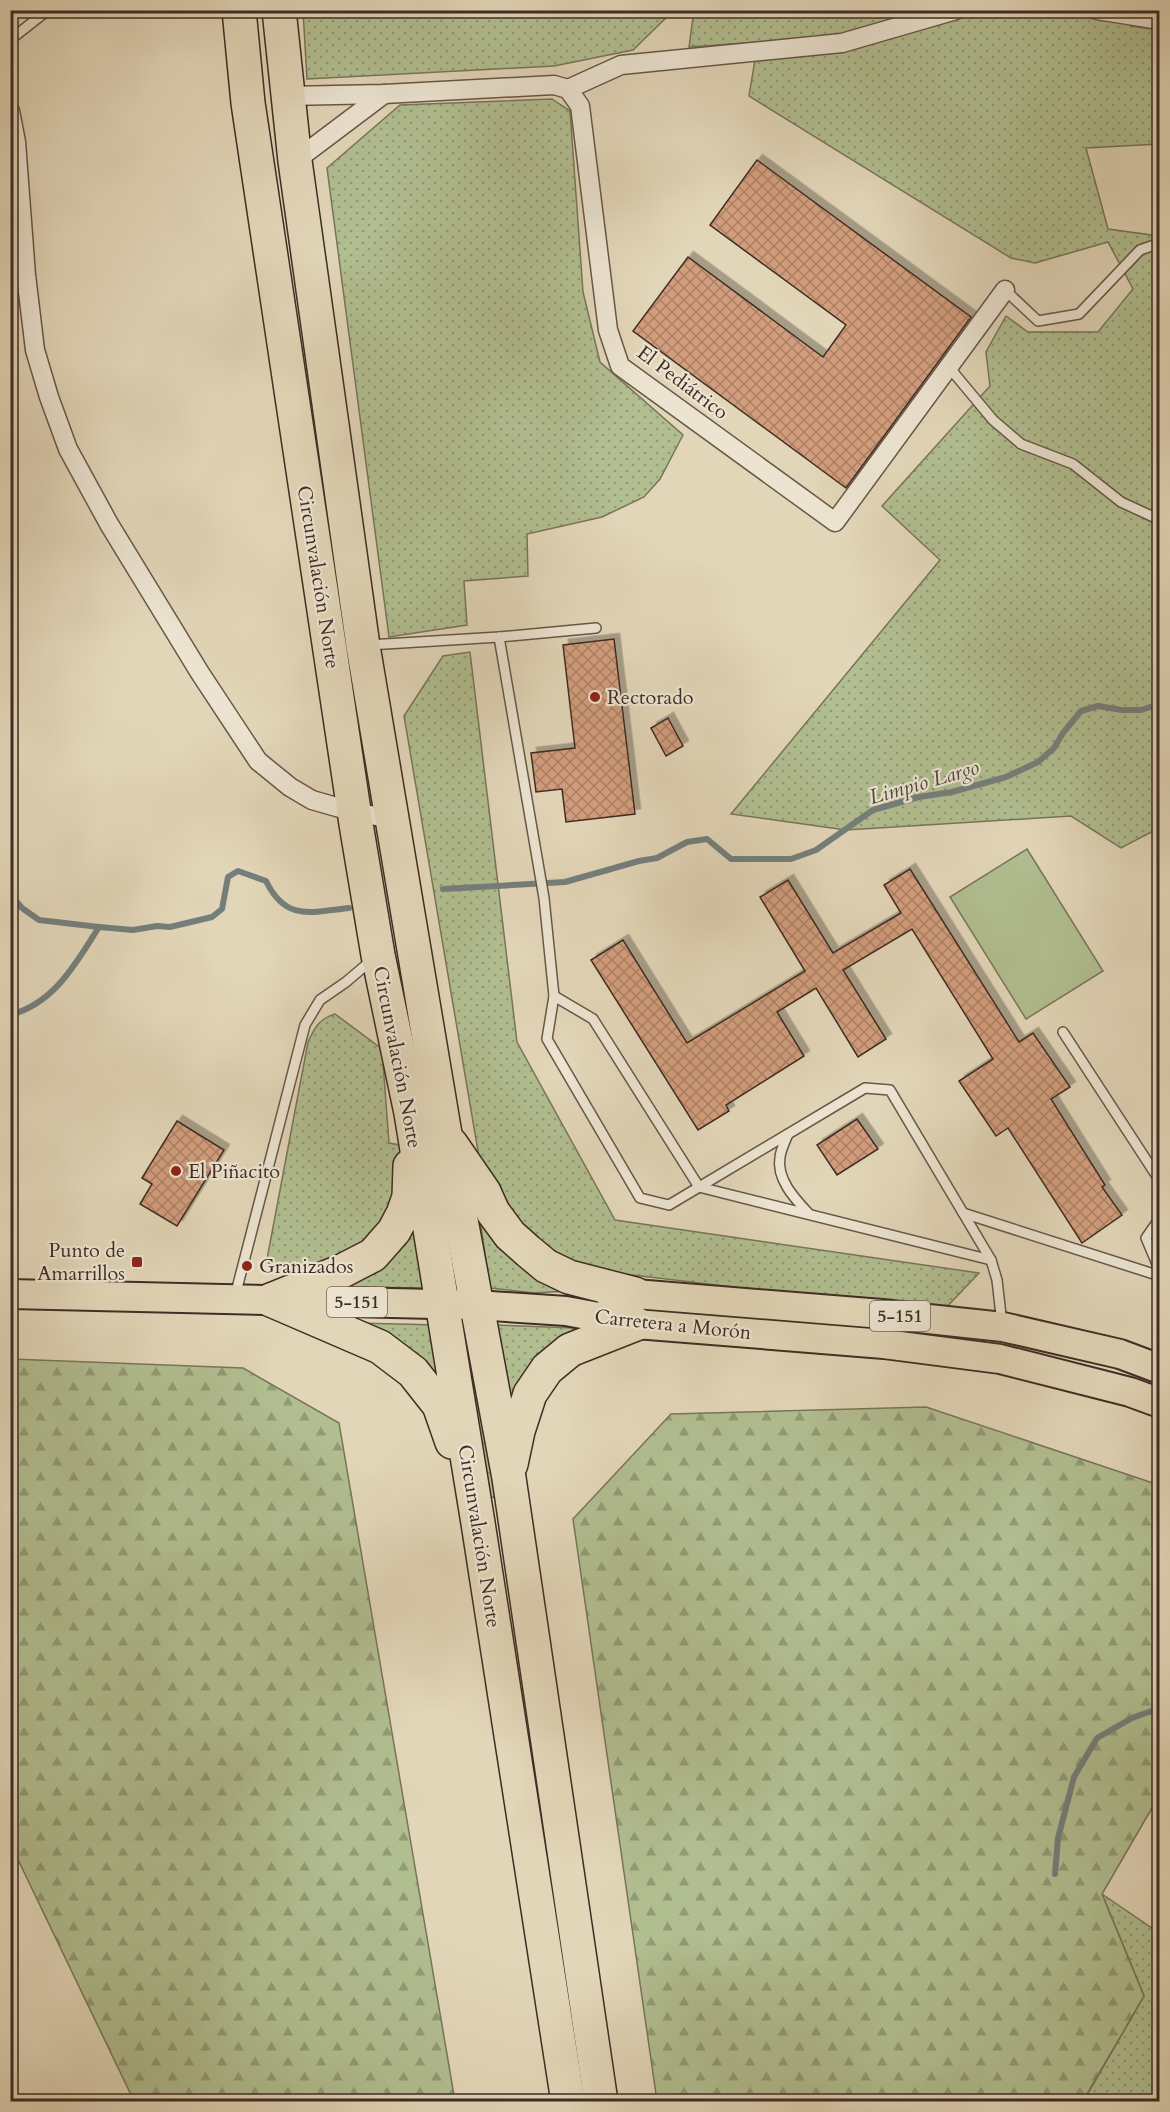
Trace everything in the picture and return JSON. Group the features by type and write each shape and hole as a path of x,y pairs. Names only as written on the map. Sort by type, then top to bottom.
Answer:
{"highway":[{"name":"Circunvalación Norte","path":"239,10 253,139 354,812 395,946 445,1134 509,1478 601,2102"},
{"name":"Circunvalación Norte","path":"279,10 295,161 363,646 392,819 395,946 411,1113 478,1523 568,2102"},
{"path":"245,74 287,96 253,139"},
{"path":"330,650 363,646"},
{"path":"271,1300 342,1271 373,1255 394,1231 409,1197 411,1113"},
{"path":"445,1134 484,1192 493,1212 510,1235 546,1266 635,1309"},
{"path":"271,1300 380,1347 412,1372 439,1405 478,1523"},
{"path":"509,1478 518,1431 530,1394 547,1369 570,1350 635,1309"}],"main road":[{"name":"5-151","path":"10,1294 476,1305"},
{"name":"Carretera a Morón","path":"476,1305 566,1311 635,1309 882,1314 1003,1327 1120,1354 1160,1369"},
{"name":"Carretera a Morón","path":"635,1309 1000,1359 1130,1392 1160,1403"},
{"path":"1000,1359 1003,1327"}],"street":[{"path":"287,96 384,94 554,85 568,89 621,65 842,44 956,10"},
{"path":"1097,10 1160,20"},
{"name":"El Pediátrico","path":"568,89 580,106 608,330 620,366 835,522 1005,290"},
{"path":"295,161 384,94"},
{"path":"10,111 17,153 26,275 35,350 68,449 109,524 258,762 301,794 354,812 392,819"}],"lane":[{"path":"10,40 48,10"},
{"path":"1005,290 1038,321 1079,314 1140,250 1160,243"},
{"path":"948,366 993,420 1022,444 1073,464 1121,502 1160,520"},
{"path":"363,646 596,628"},
{"path":"500,637 544,898 554,996 548,1039 640,1198 669,1205 866,1088 890,1090 991,1260 997,1280 1003,1327"},
{"path":"234,1299 305,1025 320,1000 395,946"},
{"path":"554,996 593,1019 699,1187 991,1260"},
{"path":"1063,1032 1160,1181"},
{"path":"788,1134 779,1159 781,1175 792,1197 809,1214"},
{"path":"963,1214 1160,1274"},
{"path":"1160,1218 1146,1238 1160,1274"}],"green space":[{"path":"303,10 673,11 633,50 554,66 307,79"},
{"path":"694,10 1131,10 1131,26 1159,30 1159,144 1086,148 1108,229 1159,236 1159,828 1121,848 1071,816 846,830 731,814 940,560 882,506 990,386 986,352 1006,316 1028,332 1098,332 1133,289 1108,242 1035,263 1011,258 749,96 758,42 689,47"},
{"path":"552,99 570,111 583,292 600,362 683,435 660,479 644,497 602,517 527,534 528,576 464,581 467,625 389,637 327,168 400,105"},
{"path":"470,652 517,1042 615,1220 979,1273 942,1312 591,1270 547,1248 511,1221 480,1163 404,716 443,656"},
{"path":"1027,849 1103,971 1026,1019 950,897"},
{"path":"335,1014 382,1049 389,1143 400,1145 398,1190 370,1248 315,1270 299,1274 285,1273 274,1269 267,1259 308,1042 318,1024"},
{"path":"477,1200 569,1291 534,1293 490,1288"},
{"path":"420,1208 430,1288 335,1287"},
{"path":"356,1323 439,1325 454,1419"},
{"path":"494,1325 599,1329 509,1421"},
{"path":"468,1346 496,1497 487,1498 459,1347"},
{"path":"11,1359 243,1368 339,1423 455,2101 134,2101 11,1845"},
{"path":"926,1407 1159,1485 1159,1796 1102,1894 1144,1996 1083,2101 657,2101 573,1519 671,1414"},
{"path":"1102,1894 1159,1933 1159,2101 1083,2102 1144,1996"}],"building":[{"path":"757,160 971,317 846,488 633,331 688,257 823,357 846,325 710,225"},
{"name":"Rectorado","path":"614,639 635,814 566,822 562,789 536,792 531,753 575,748 563,645"},
{"path":"668,718 683,746 666,756 651,728"},
{"path":"910,869 1019,1042 1033,1033 1070,1087 1051,1099 1105,1185 1102,1187 1122,1215 1082,1243 1008,1128 996,1136 959,1081 993,1059 912,929 843,970 886,1039 858,1057 816,988 777,1012 804,1056 726,1105 729,1111 698,1130 591,960 623,940 687,1043 805,971 760,897 788,880 833,953 901,913 884,885"},
{"path":"857,1119 878,1149 837,1175 817,1145"},
{"path":"177,1121 224,1150 177,1226 140,1204 152,1184 142,1178"}],"waterway":[{"name":"Limpio Largo","path":"443,889 565,882 657,858 687,842 707,839 731,859 791,859 816,850 873,810 1006,777 1038,762 1054,748 1081,711 1098,706 1141,710 1160,704"},
{"name":"Limpio Largo","path":"10,1015 26,1009 52,991 73,968 99,927 133,930 157,926 170,927 212,917 222,909 228,877 238,871 266,881 282,903 291,909 311,912 349,908"},
{"path":"10,894 22,908 39,920 99,927"},
{"path":"1055,1874 1058,1838 1074,1777 1097,1738 1132,1718 1160,1708"}],"place":[{"name":"Rectorado","path":"595,697"},
{"name":"El Piñacito","path":"176,1171"},
{"name":"Punto de Amarrillos","path":"137,1262"},
{"name":"Granizados","path":"247,1266"}]}
